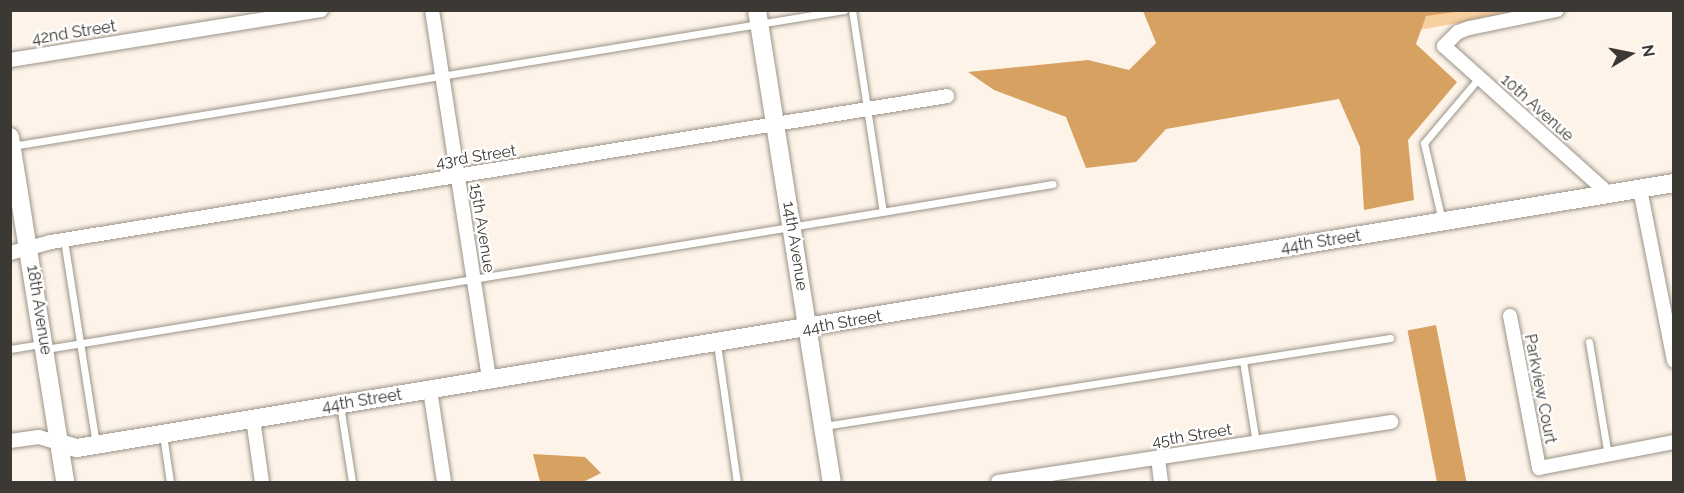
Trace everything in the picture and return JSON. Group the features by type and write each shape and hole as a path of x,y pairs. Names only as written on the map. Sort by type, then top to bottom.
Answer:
{"street":[{"name":"42nd Street","path":"10,60 321,10"},
{"name":"15th Avenue","path":"432,10 489,380"},
{"name":"10th Avenue","path":"1557,10 1469,28 1458,32 1444,46 1609,194"},
{"name":"14th Avenue","path":"758,17 832,483"},
{"name":"43rd Street","path":"10,253 64,240 868,111 947,96"},
{"name":"18th Avenue","path":"12,152 65,483"},
{"name":"44th Street","path":"10,441 39,437 77,448 808,329 1674,183"},
{"path":"1640,189 1674,362"},
{"name":"Parkview Court","path":"1510,316 1539,468 1608,455"},
{"path":"430,390 444,483"},
{"path":"253,419 262,483"},
{"name":"45th Street","path":"998,482 1391,422"},
{"path":"1608,455 1674,442"},
{"path":"1158,458 1161,483"}],"lane":[{"path":"12,152 758,17 844,10"},
{"path":"852,10 883,212"},
{"path":"1442,222 1424,143 1479,78"},
{"path":"10,349 80,343 1053,184"},
{"path":"64,240 96,444"},
{"path":"824,426 1390,338"},
{"path":"1588,342 1608,455"},
{"path":"717,344 737,483"},
{"path":"1243,361 1256,443"},
{"path":"340,404 352,483"},
{"path":"163,434 170,483"}],"shaded area":[{"path":"1364,10 1525,11 1368,39"},
{"path":"1143,11 1462,11 1426,16 1416,44 1457,82 1408,140 1414,200 1364,210 1360,147 1339,99 1166,129 1136,162 1086,168 1066,117 994,90 968,72 1088,60 1129,70 1156,43"},
{"path":"1436,325 1467,482 1437,482 1408,331"},
{"path":"533,454 585,457 601,473 583,482 540,482"}]}
